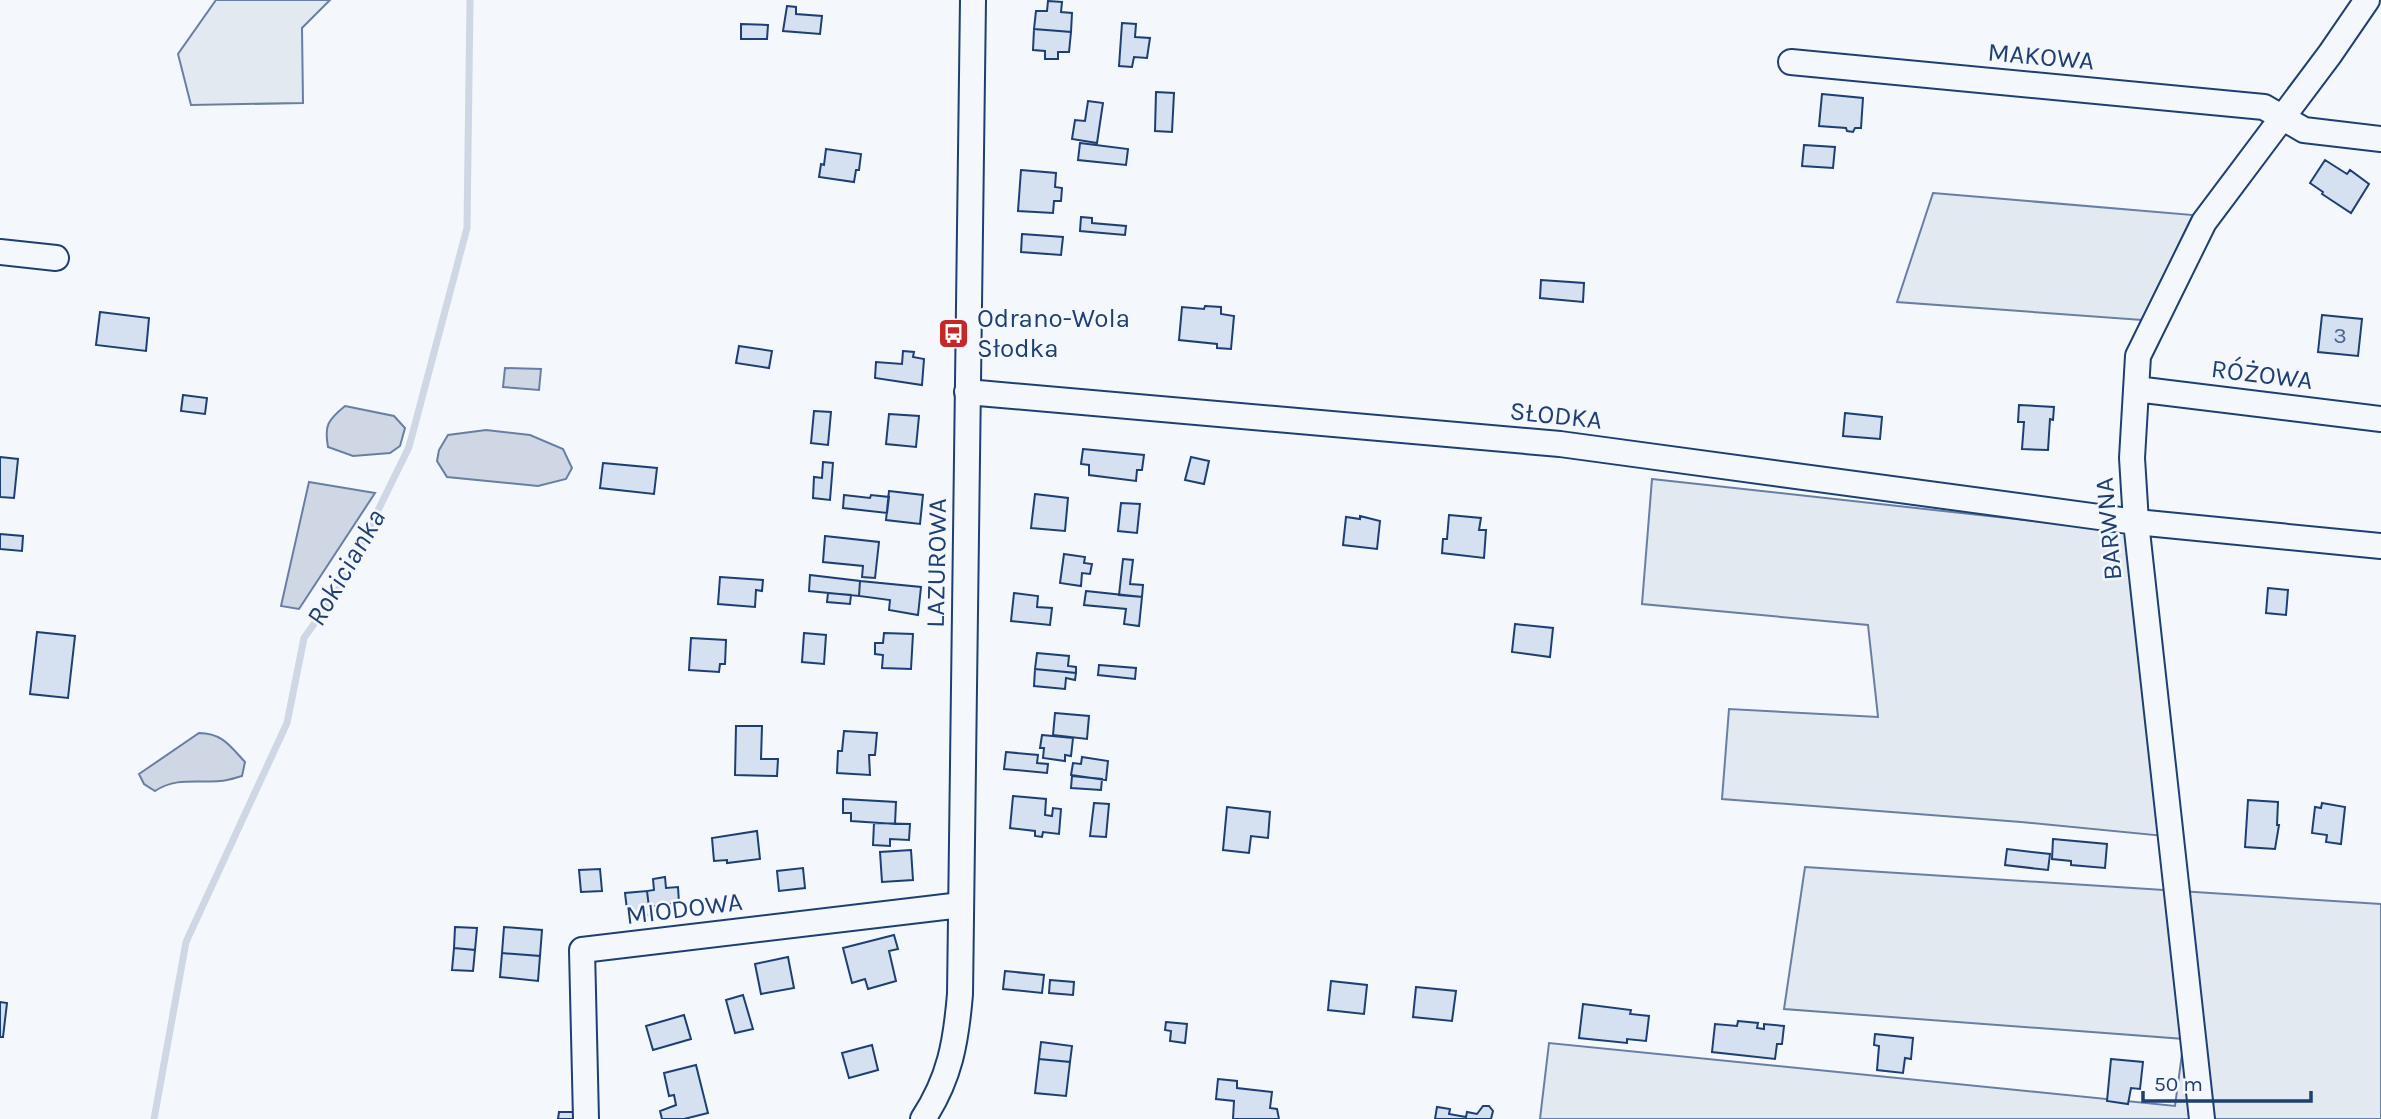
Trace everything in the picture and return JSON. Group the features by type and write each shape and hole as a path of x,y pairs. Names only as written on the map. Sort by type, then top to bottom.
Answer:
{"street":[{"name":"LAZUROWA","path":"923,1119 947,1076 957,1037 973,0"},
{"name":"BARWNA","path":"2202,1119 2136,522 2132,458 2138,356 2204,222 2367,0"},
{"name":"MAKOWA","path":"1791,62 2264,107 2304,130 2381,138"},
{"path":"0,252 56,258"},
{"name":"RÓŻOWA","path":"2136,389 2381,419"},
{"name":"SŁODKA","path":"967,392 1560,444 2136,522 2381,546"},
{"name":"MIODOWA","path":"586,1119 582,950 961,905"}],"shaded area":[{"path":"216,0 330,0 302,28 303,103 191,105 178,54"},
{"path":"1933,193 2193,215 2142,320 1897,302"},
{"path":"505,368 541,369 539,390 503,387"},
{"path":"345,406 394,416 405,428 400,446 390,453 353,456 328,447 329,424"},
{"path":"486,430 530,435 563,449 572,468 566,479 538,486 447,477 437,461 439,450 448,435"},
{"path":"1652,479 2125,531 2164,836 1722,799 1729,709 1878,717 1868,625 1642,604"},
{"path":"309,482 375,493 299,609 281,606"},
{"path":"199,733 214,735 230,746 245,762 242,776 223,781 179,782 155,791 144,784 139,774"},
{"path":"1805,867 2381,904 2381,1119 1540,1119 1549,1043 2175,1106 2184,1039 1784,1009"}],"building":[{"path":"1048,1 1062,2 1061,12 1072,13 1071,32 1034,29 1036,11 1047,11"},
{"path":"787,6 796,7 796,14 822,16 820,34 783,31"},
{"path":"1122,23 1136,24 1135,37 1150,38 1147,58 1134,57 1132,67 1119,66"},
{"path":"741,24 768,25 767,39 741,39"},
{"path":"1034,29 1071,32 1069,52 1058,52 1058,59 1045,59 1045,51 1033,50"},
{"path":"1156,92 1174,93 1172,132 1155,131"},
{"path":"1822,94 1863,98 1861,128 1855,128 1853,132 1847,131 1846,128 1819,126"},
{"path":"1088,101 1103,103 1097,143 1072,139 1075,120 1085,121"},
{"path":"1080,143 1128,149 1126,165 1078,160"},
{"path":"1804,145 1835,147 1833,168 1802,166"},
{"path":"826,149 861,154 854,182 819,177"},
{"path":"2325,160 2347,174 2350,170 2369,184 2351,213 2310,183"},
{"path":"1021,170 1056,173 1055,187 1062,188 1061,201 1054,201 1053,213 1018,211"},
{"path":"1081,217 1092,218 1092,223 1126,226 1125,235 1080,231"},
{"path":"1022,234 1063,237 1061,255 1021,252"},
{"path":"1541,280 1584,283 1583,302 1540,298"},
{"path":"1205,306 1221,307 1221,314 1234,316 1231,349 1217,348 1217,344 1179,340 1182,307 1204,309"},
{"path":"100,312 149,318 146,351 96,345"},
{"path":"2322,315 2362,319 2358,356 2318,352"},
{"path":"739,346 772,351 769,368 736,363"},
{"path":"903,351 914,352 913,357 924,359 922,385 875,378 876,362 902,364"},
{"path":"183,395 207,398 205,414 181,411"},
{"path":"2019,405 2054,407 2053,420 2050,419 2048,450 2022,449 2024,422 2018,422"},
{"path":"814,411 831,412 828,445 811,443"},
{"path":"1845,413 1882,417 1880,439 1843,436"},
{"path":"889,414 919,416 916,447 886,444"},
{"path":"1083,449 1144,455 1142,470 1137,470 1136,481 1089,475 1089,465 1081,464"},
{"path":"0,457 18,459 14,498 0,497"},
{"path":"1191,457 1209,461 1204,484 1185,480"},
{"path":"823,462 833,463 830,500 813,498 814,477 822,478"},
{"path":"603,463 657,468 654,494 600,488"},
{"path":"889,491 923,495 920,524 886,520"},
{"path":"1035,494 1068,498 1065,531 1031,528"},
{"path":"844,495 889,497 887,513 843,508"},
{"path":"1121,503 1140,504 1137,533 1118,531"},
{"path":"1449,515 1481,518 1479,530 1486,530 1484,558 1442,553 1443,539 1447,539"},
{"path":"1360,516 1380,521 1377,549 1343,545 1346,517 1360,519"},
{"path":"0,534 23,536 22,551 0,549"},
{"path":"825,536 879,542 875,578 862,577 863,566 823,562"},
{"path":"1064,554 1085,557 1084,563 1092,564 1090,574 1082,573 1081,586 1060,583"},
{"path":"1123,559 1133,560 1130,584 1143,585 1142,597 1119,595"},
{"path":"810,575 860,581 859,596 809,591"},
{"path":"720,577 763,580 762,591 756,590 755,607 718,604"},
{"path":"860,581 921,587 918,615 889,610 890,600 859,596"},
{"path":"2268,588 2288,590 2286,615 2266,613"},
{"path":"1086,591 1142,597 1139,626 1124,624 1126,609 1084,605"},
{"path":"828,593 851,595 850,604 827,602"},
{"path":"1014,593 1038,596 1037,607 1052,608 1050,625 1011,621"},
{"path":"1515,624 1553,628 1550,657 1512,652"},
{"path":"37,632 75,636 68,698 30,694"},
{"path":"804,633 826,635 824,664 802,662"},
{"path":"884,633 913,634 911,669 882,668 883,655 875,654 875,643 883,643"},
{"path":"691,638 726,640 725,664 720,664 719,672 689,670"},
{"path":"1037,653 1069,656 1068,666 1076,667 1076,673 1035,669"},
{"path":"1099,665 1136,668 1135,679 1098,675"},
{"path":"1035,669 1076,673 1075,680 1066,678 1065,689 1034,686"},
{"path":"1055,713 1089,716 1087,739 1053,735"},
{"path":"736,726 762,726 761,759 778,759 777,776 735,775"},
{"path":"844,731 877,733 875,755 869,755 870,775 837,773 838,751 842,751"},
{"path":"1042,735 1073,738 1071,756 1065,755 1065,761 1043,758 1044,748 1040,748"},
{"path":"1006,752 1038,755 1037,763 1048,764 1047,773 1004,769"},
{"path":"1082,757 1108,761 1106,780 1071,775 1073,763 1081,764"},
{"path":"1072,776 1102,779 1101,790 1071,788"},
{"path":"1013,796 1046,799 1045,815 1052,816 1053,808 1061,809 1059,834 1043,832 1042,837 1035,836 1035,831 1010,828"},
{"path":"843,799 896,802 895,824 851,821 851,813 843,813"},
{"path":"2248,800 2278,802 2279,825 2275,849 2245,847"},
{"path":"1094,803 1109,804 1106,837 1090,836"},
{"path":"2322,803 2345,807 2341,844 2326,842 2327,835 2312,833 2315,807 2321,808"},
{"path":"1227,807 1270,812 1268,838 1251,836 1249,853 1223,850"},
{"path":"874,823 910,824 909,840 890,839 890,846 873,845"},
{"path":"757,831 760,859 727,863 727,860 714,861 712,838"},
{"path":"2053,839 2107,844 2105,868 2071,865 2071,861 2052,859"},
{"path":"2007,849 2050,854 2048,870 2005,865"},
{"path":"911,850 913,880 882,882 880,852"},
{"path":"803,868 805,888 779,891 777,871"},
{"path":"600,869 602,891 581,892 579,870"},
{"path":"665,877 666,888 678,887 679,903 649,907 647,891 654,890 653,879"},
{"path":"647,891 650,915 628,918 625,893"},
{"path":"455,927 477,928 475,950 454,948"},
{"path":"504,927 542,930 540,956 502,953"},
{"path":"894,935 898,949 889,951 896,981 868,989 865,979 852,983 843,948"},
{"path":"454,948 475,950 473,971 452,970"},
{"path":"502,953 540,956 538,981 500,977"},
{"path":"788,957 794,988 761,994 755,964"},
{"path":"1005,971 1044,975 1042,993 1003,989"},
{"path":"1050,980 1074,982 1073,995 1049,993"},
{"path":"1331,981 1367,985 1364,1014 1328,1010"},
{"path":"1416,987 1456,991 1452,1021 1413,1017"},
{"path":"743,995 753,1029 735,1033 726,1000"},
{"path":"0,1002 7,1003 3,1037 0,1037"},
{"path":"1583,1004 1631,1010 1630,1014 1649,1016 1646,1041 1627,1039 1627,1043 1579,1038"},
{"path":"684,1015 691,1039 653,1050 646,1026"},
{"path":"1738,1021 1758,1023 1757,1028 1764,1029 1764,1024 1784,1026 1782,1044 1777,1044 1775,1059 1712,1052 1715,1024 1737,1026"},
{"path":"1166,1022 1187,1024 1185,1043 1170,1041 1171,1031 1165,1030"},
{"path":"1875,1034 1913,1038 1911,1059 1905,1058 1903,1073 1877,1070 1879,1046 1874,1045"},
{"path":"1041,1042 1072,1046 1070,1062 1039,1059"},
{"path":"872,1045 878,1070 849,1078 842,1053"},
{"path":"1039,1059 1070,1062 1066,1096 1035,1093"},
{"path":"2111,1059 2143,1062 2140,1089 2131,1088 2128,1104 2107,1101"},
{"path":"696,1065 708,1113 684,1119 662,1119 660,1111 676,1105 674,1095 669,1096 664,1073"},
{"path":"1218,1079 1237,1081 1237,1088 1272,1092 1270,1108 1277,1109 1279,1119 1233,1119 1234,1101 1216,1099"},
{"path":"1483,1106 1489,1106 1493,1111 1491,1119 1435,1119 1437,1107 1450,1109 1449,1114 1466,1117 1467,1112 1477,1114"},
{"path":"559,1112 577,1112 577,1119 558,1119"}],"waterway":[{"name":"Rokicianka","path":"154,1119 186,942 287,723 304,638 341,586 409,447 467,228 470,0"}],"place":[{"name":"Odrano-Wola Słodka","path":"954,333"}]}
